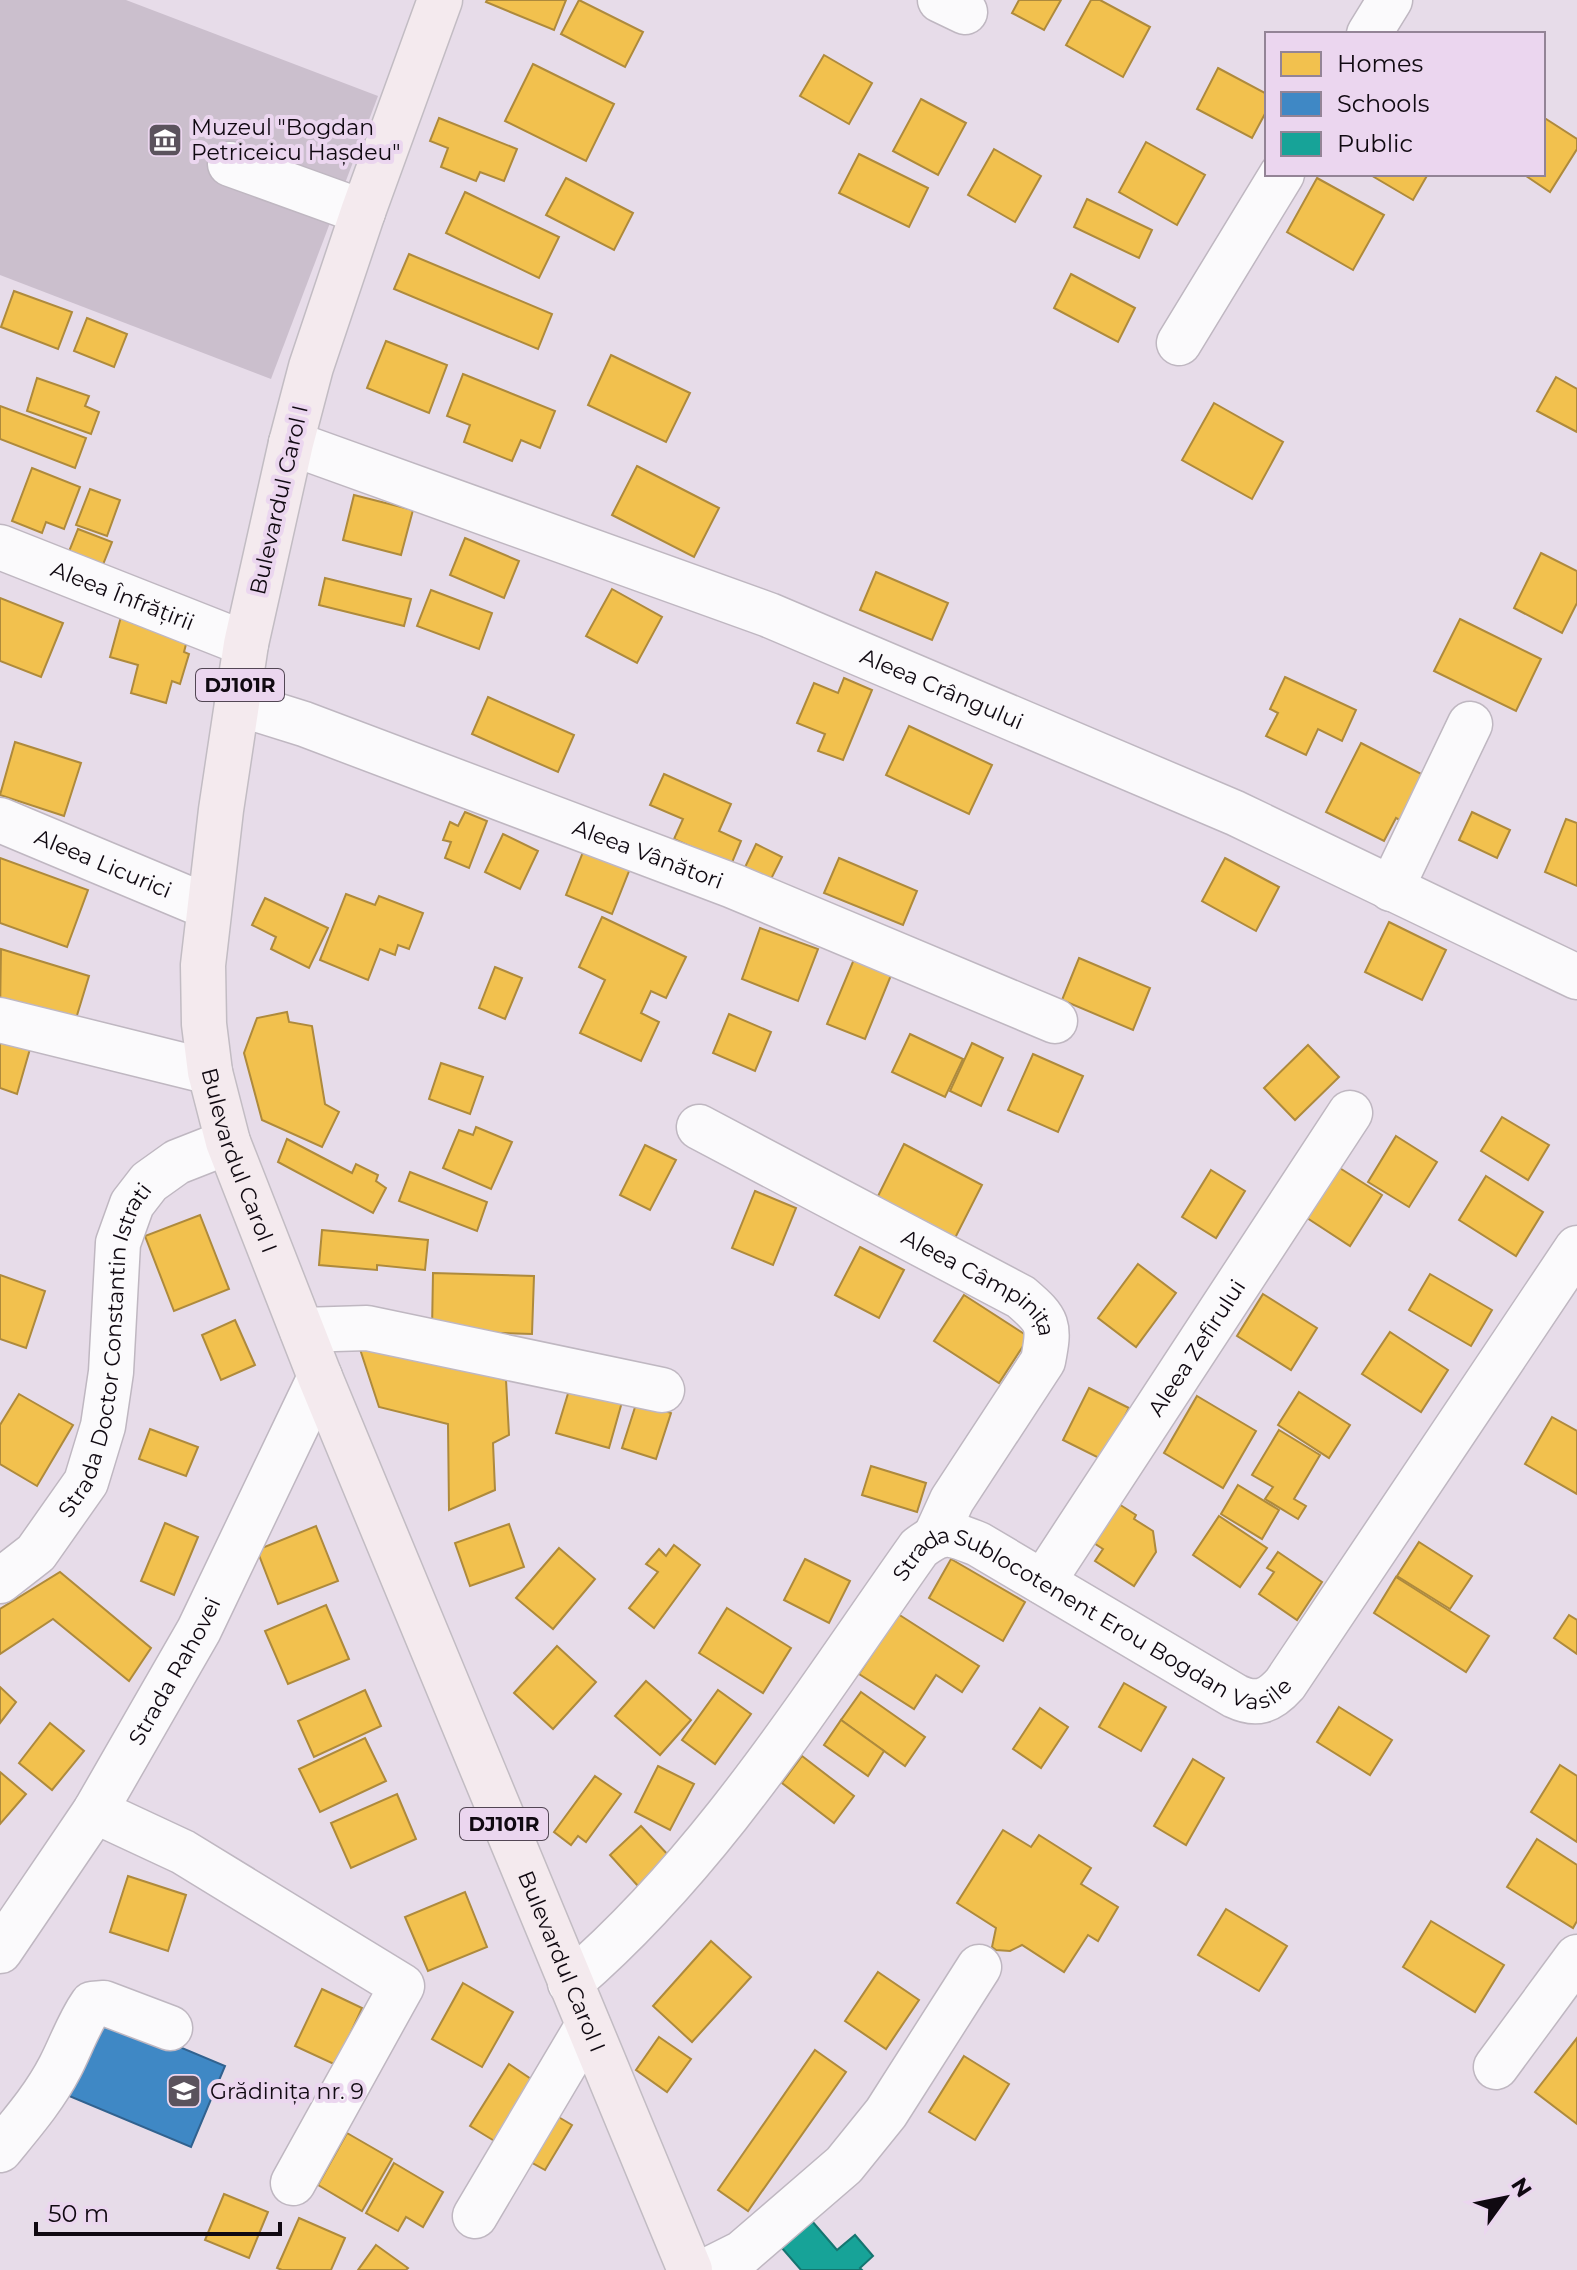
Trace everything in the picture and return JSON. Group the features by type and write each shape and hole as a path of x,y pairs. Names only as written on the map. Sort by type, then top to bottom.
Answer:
{"main road":[{"name":"Bulevardul Carol I","path":"440,0 363,212 311,367 291,443 246,644 237,703 208,907 203,965 204,1024 210,1072 228,1142 320,1377 690,2270"}],"street":[{"path":"1370,32 1390,0"},
{"path":"230,164 363,212"},
{"path":"1179,343 1281,176"},
{"name":"Aleea Crângului","path":"291,443 769,615 1235,813 1577,977"},
{"name":"Aleea Înfrățirii","path":"0,547 246,644"},
{"name":"Aleea Vânători","path":"237,703 304,724 733,886 1055,1021"},
{"path":"1391,889 1470,724"},
{"name":"Aleea Licurici","path":"0,820 208,907"},
{"path":"0,1020 210,1072"},
{"name":"Aleea Zefirului","path":"1043,1582 1350,1113"},
{"name":"Aleea Câmpinița","path":"699,1127 1021,1297 1042,1315 1048,1336 1043,1361 952,1500 936,1535"},
{"name":"Strada Doctor Constantin Istrati","path":"0,1581 36,1553 86,1482 103,1426 111,1372 118,1243 132,1204 149,1182 177,1162 228,1142"},
{"name":"Strada Sublocotenent Erou Bogdan Vasile","path":"570,1983 626,1930 713,1834 919,1548 936,1535 955,1535 978,1544 1235,1696 1249,1702 1264,1701 1275,1695 1577,1248"},
{"path":"302,1330 367,1328 662,1390"},
{"name":"Strada Rahovei","path":"0,1951 95,1811 199,1630 320,1377"},
{"path":"95,1811 183,1852 402,1986 293,2183"},
{"path":"1496,2067 1577,1957"},
{"path":"708,2270 742,2253 844,2165 886,2113 979,1967"},
{"path":"0,2150 38,2105 92,2004 104,2003 170,2028"},
{"path":"475,2216 588,2025"}],"shaded area":[{"path":"0,0 126,0 378,96 271,379 0,275"}],"building: Homes":[{"path":"487,0 566,0 554,30"},
{"path":"579,0 643,32 625,67 561,34"},
{"path":"1019,0 1061,0 1044,30 1012,13"},
{"path":"1091,0 1100,0 1150,27 1123,77 1066,45"},
{"path":"824,55 872,83 849,124 800,96"},
{"path":"533,64 614,104 586,161 505,121"},
{"path":"1218,68 1265,93 1265,114 1252,138 1197,109"},
{"path":"921,99 966,123 938,175 893,151"},
{"path":"439,118 517,149 504,181 480,172 476,181 441,167 448,148 430,141"},
{"path":"1545,118 1577,139 1577,149 1550,192 1526,176 1545,176"},
{"path":"1146,142 1205,175 1177,225 1119,192"},
{"path":"994,149 1041,176 1015,222 968,195"},
{"path":"859,154 928,188 909,227 839,193"},
{"path":"1372,176 1427,176 1413,200"},
{"path":"566,178 633,213 614,250 546,215"},
{"path":"1317,178 1384,215 1353,270 1287,232"},
{"path":"465,192 559,237 539,278 446,233"},
{"path":"1087,199 1152,230 1139,258 1074,227"},
{"path":"409,254 552,314 538,349 394,289"},
{"path":"1071,274 1135,308 1118,342 1054,308"},
{"path":"14,291 72,312 58,349 1,327"},
{"path":"87,318 127,334 114,367 74,351"},
{"path":"386,341 447,365 429,413 367,388"},
{"path":"611,355 690,393 666,442 588,405"},
{"path":"463,374 555,411 540,448 521,440 512,461 464,442 470,425 447,416"},
{"path":"1556,377 1577,389 1577,432 1537,411"},
{"path":"37,378 89,396 85,406 99,412 91,434 27,411"},
{"path":"1214,403 1283,442 1252,499 1182,460"},
{"path":"0,406 86,438 75,468 0,439"},
{"path":"637,466 719,508 694,557 612,515"},
{"path":"32,468 80,487 64,529 46,522 42,533 12,521"},
{"path":"90,489 120,500 107,536 76,525"},
{"path":"354,495 413,510 401,555 343,540"},
{"path":"78,529 112,542 100,572 66,559"},
{"path":"465,538 519,561 504,598 450,575"},
{"path":"1541,553 1577,571 1577,603 1562,633 1514,608"},
{"path":"876,572 948,603 932,640 860,610"},
{"path":"325,578 411,599 404,626 319,605"},
{"path":"612,589 662,617 637,663 586,636"},
{"path":"431,590 492,613 479,649 417,626"},
{"path":"0,598 63,623 41,677 0,661"},
{"path":"122,613 189,633 184,652 189,654 180,684 172,681 166,703 131,693 138,665 110,657"},
{"path":"1460,619 1541,659 1516,711 1434,671"},
{"path":"1285,677 1356,710 1342,741 1318,729 1306,755 1266,736 1278,713 1270,709"},
{"path":"844,678 872,690 843,760 818,751 825,734 797,723 814,683 838,693"},
{"path":"488,697 574,735 558,772 472,734"},
{"path":"909,726 992,765 969,814 886,775"},
{"path":"15,742 81,763 64,816 0,795"},
{"path":"1361,743 1433,780 1410,826 1396,818 1384,841 1326,812"},
{"path":"664,774 731,804 719,831 741,841 731,865 674,839 683,819 650,805"},
{"path":"465,812 487,821 469,868 445,858 451,842 443,840 450,822 458,826"},
{"path":"1472,812 1510,830 1497,858 1459,840"},
{"path":"1566,819 1577,823 1577,886 1545,872"},
{"path":"503,834 538,851 520,889 485,872"},
{"path":"756,844 782,857 763,895 738,882"},
{"path":"585,847 631,866 612,914 566,895"},
{"path":"0,858 88,890 67,947 0,923"},
{"path":"839,858 917,891 903,925 824,893"},
{"path":"1225,858 1279,887 1256,931 1202,901"},
{"path":"346,894 375,905 379,896 423,913 409,949 398,945 395,955 380,949 368,980 320,960"},
{"path":"265,898 328,928 309,968 271,949 276,937 252,925"},
{"path":"602,917 686,957 666,998 651,991 641,1013 659,1022 641,1061 580,1033 605,980 579,967"},
{"path":"1389,922 1446,950 1422,1000 1365,972"},
{"path":"760,928 818,949 798,1001 742,979"},
{"path":"1,949 89,976 71,1035 0,1013"},
{"path":"857,952 894,968 865,1039 827,1024"},
{"path":"1079,958 1150,988 1133,1030 1062,1000"},
{"path":"495,967 522,978 505,1019 479,1008"},
{"path":"287,1012 289,1022 312,1026 325,1104 339,1112 322,1147 262,1120 244,1053 257,1018"},
{"path":"729,1014 771,1032 755,1071 713,1053"},
{"path":"0,1033 32,1042 17,1094 0,1088"},
{"path":"910,1034 963,1059 945,1097 892,1072"},
{"path":"972,1043 1003,1058 981,1106 950,1091"},
{"path":"1308,1045 1339,1077 1295,1120 1264,1088"},
{"path":"1033,1054 1083,1076 1058,1132 1008,1110"},
{"path":"441,1063 483,1077 470,1114 429,1099"},
{"path":"1502,1117 1549,1145 1528,1180 1481,1151"},
{"path":"476,1127 512,1142 491,1189 443,1168 459,1130 473,1135"},
{"path":"1396,1136 1437,1162 1409,1207 1368,1182"},
{"path":"287,1139 352,1173 356,1164 378,1175 376,1181 386,1188 373,1213 278,1162"},
{"path":"904,1144 982,1185 954,1240 876,1200"},
{"path":"645,1145 676,1160 650,1210 620,1195"},
{"path":"1335,1165 1382,1195 1350,1246 1304,1216"},
{"path":"1211,1170 1245,1191 1216,1238 1182,1217"},
{"path":"410,1172 487,1202 477,1231 399,1201"},
{"path":"1486,1176 1543,1212 1516,1256 1459,1220"},
{"path":"755,1191 796,1208 773,1265 732,1248"},
{"path":"200,1215 229,1289 174,1311 145,1236"},
{"path":"322,1230 428,1240 425,1270 377,1265 377,1270 319,1265"},
{"path":"860,1247 904,1270 879,1318 835,1295"},
{"path":"1138,1264 1176,1293 1136,1347 1098,1318"},
{"path":"433,1273 534,1276 532,1334 432,1331"},
{"path":"1430,1274 1492,1310 1471,1346 1409,1310"},
{"path":"0,1275 45,1291 26,1348 0,1339"},
{"path":"1263,1294 1317,1328 1291,1370 1237,1336"},
{"path":"964,1295 1029,1337 999,1383 934,1341"},
{"path":"235,1320 255,1365 221,1380 202,1335"},
{"path":"1390,1332 1448,1370 1421,1412 1362,1374"},
{"path":"357,1340 506,1380 509,1435 493,1443 495,1490 449,1510 448,1424 379,1407"},
{"path":"570,1387 622,1402 609,1448 556,1433"},
{"path":"1089,1388 1129,1408 1103,1460 1063,1440"},
{"path":"1299,1392 1350,1425 1329,1458 1278,1425"},
{"path":"19,1394 73,1425 37,1486 0,1464 0,1425"},
{"path":"1197,1396 1256,1431 1223,1488 1164,1453"},
{"path":"637,1401 671,1413 656,1459 622,1448"},
{"path":"1552,1417 1577,1431 1577,1494 1525,1464"},
{"path":"150,1429 198,1447 186,1476 139,1459"},
{"path":"1279,1430 1320,1455 1294,1499 1306,1506 1298,1519 1265,1499 1273,1487 1252,1475"},
{"path":"871,1466 926,1483 917,1512 862,1495"},
{"path":"1238,1485 1279,1510 1262,1539 1221,1514"},
{"path":"1111,1499 1136,1515 1134,1519 1153,1531 1156,1552 1134,1586 1095,1561 1103,1549 1086,1538"},
{"path":"1219,1516 1267,1548 1240,1587 1193,1555"},
{"path":"165,1523 198,1537 174,1595 141,1581"},
{"path":"509,1524 524,1567 470,1586 455,1543"},
{"path":"316,1526 338,1581 278,1604 257,1550"},
{"path":"1419,1542 1472,1576 1450,1609 1397,1576"},
{"path":"674,1545 700,1565 654,1628 629,1608 658,1572 646,1564 659,1549 666,1556"},
{"path":"559,1548 595,1579 553,1629 516,1598"},
{"path":"1278,1552 1322,1582 1297,1620 1259,1594 1274,1572 1267,1568"},
{"path":"805,1559 850,1581 829,1623 784,1600"},
{"path":"951,1559 1025,1602 1003,1641 929,1598"},
{"path":"60,1572 151,1648 129,1681 53,1619 0,1654 0,1609"},
{"path":"1396,1577 1489,1636 1466,1672 1374,1613"},
{"path":"326,1605 349,1659 288,1684 265,1631"},
{"path":"727,1608 791,1648 763,1693 699,1653"},
{"path":"898,1614 979,1666 962,1692 936,1675 914,1709 859,1674"},
{"path":"1569,1615 1577,1620 1577,1654 1554,1638"},
{"path":"557,1646 596,1682 553,1729 514,1693"},
{"path":"646,1681 691,1720 660,1755 615,1716"},
{"path":"1124,1683 1166,1707 1141,1751 1099,1727"},
{"path":"0,1687 16,1702 0,1723"},
{"path":"365,1690 381,1726 314,1757 298,1721"},
{"path":"718,1690 751,1714 715,1764 682,1740"},
{"path":"861,1692 925,1737 905,1766 841,1720"},
{"path":"1339,1707 1392,1740 1370,1775 1317,1742"},
{"path":"1040,1708 1068,1727 1041,1768 1013,1749"},
{"path":"841,1720 884,1751 868,1776 824,1745"},
{"path":"50,1723 84,1751 52,1790 19,1763"},
{"path":"365,1738 386,1781 320,1812 299,1769"},
{"path":"802,1756 854,1796 834,1823 782,1783"},
{"path":"1193,1759 1224,1778 1186,1845 1154,1826"},
{"path":"1560,1765 1577,1776 1577,1842 1531,1812"},
{"path":"658,1766 694,1784 670,1830 635,1812"},
{"path":"0,1772 26,1794 0,1824"},
{"path":"595,1776 621,1794 586,1842 578,1836 571,1845 554,1832"},
{"path":"397,1794 416,1839 351,1868 331,1823"},
{"path":"641,1826 670,1857 638,1886 610,1855"},
{"path":"1003,1830 1031,1847 1039,1835 1091,1868 1081,1884 1118,1907 1098,1941 1088,1935 1064,1972 1022,1945 1010,1951 996,1950 992,1947 996,1928 957,1903"},
{"path":"1537,1839 1577,1865 1577,1921 1573,1928 1507,1887"},
{"path":"128,1876 186,1895 168,1951 110,1932"},
{"path":"465,1892 487,1947 428,1971 405,1917"},
{"path":"1226,1909 1287,1946 1259,1991 1198,1955"},
{"path":"1431,1921 1504,1965 1475,2012 1403,1967"},
{"path":"711,1941 751,1977 692,2042 653,2006"},
{"path":"878,1972 919,2000 886,2049 845,2021"},
{"path":"463,1983 513,2012 482,2067 432,2039"},
{"path":"322,1989 362,2008 336,2065 295,2046"},
{"path":"659,2037 691,2059 667,2092 636,2070"},
{"path":"1577,2038 1577,2124 1535,2092"},
{"path":"815,2050 846,2072 748,2211 718,2190"},
{"path":"964,2056 1009,2084 975,2140 929,2112"},
{"path":"509,2064 534,2081 496,2142 470,2126"},
{"path":"545,2109 572,2125 545,2170 518,2155"},
{"path":"347,2133 392,2159 362,2211 318,2185"},
{"path":"394,2163 443,2192 423,2227 406,2217 398,2231 366,2213"},
{"path":"224,2194 268,2212 249,2258 205,2240"},
{"path":"299,2218 345,2238 331,2270 277,2268"},
{"path":"376,2245 408,2268 358,2270"}],"building: Schools":[{"path":"96,2012 225,2066 191,2147 62,2093"}],"building: Public":[{"path":"805,2213 837,2250 855,2235 873,2256 860,2268 862,2270 801,2270 775,2240"}],"place":[{"name":"Muzeul \"Bogdan Petriceicu Hașdeu\"","path":"165,140"},
{"name":"Grădinița nr. 9","path":"184,2091"}]}
